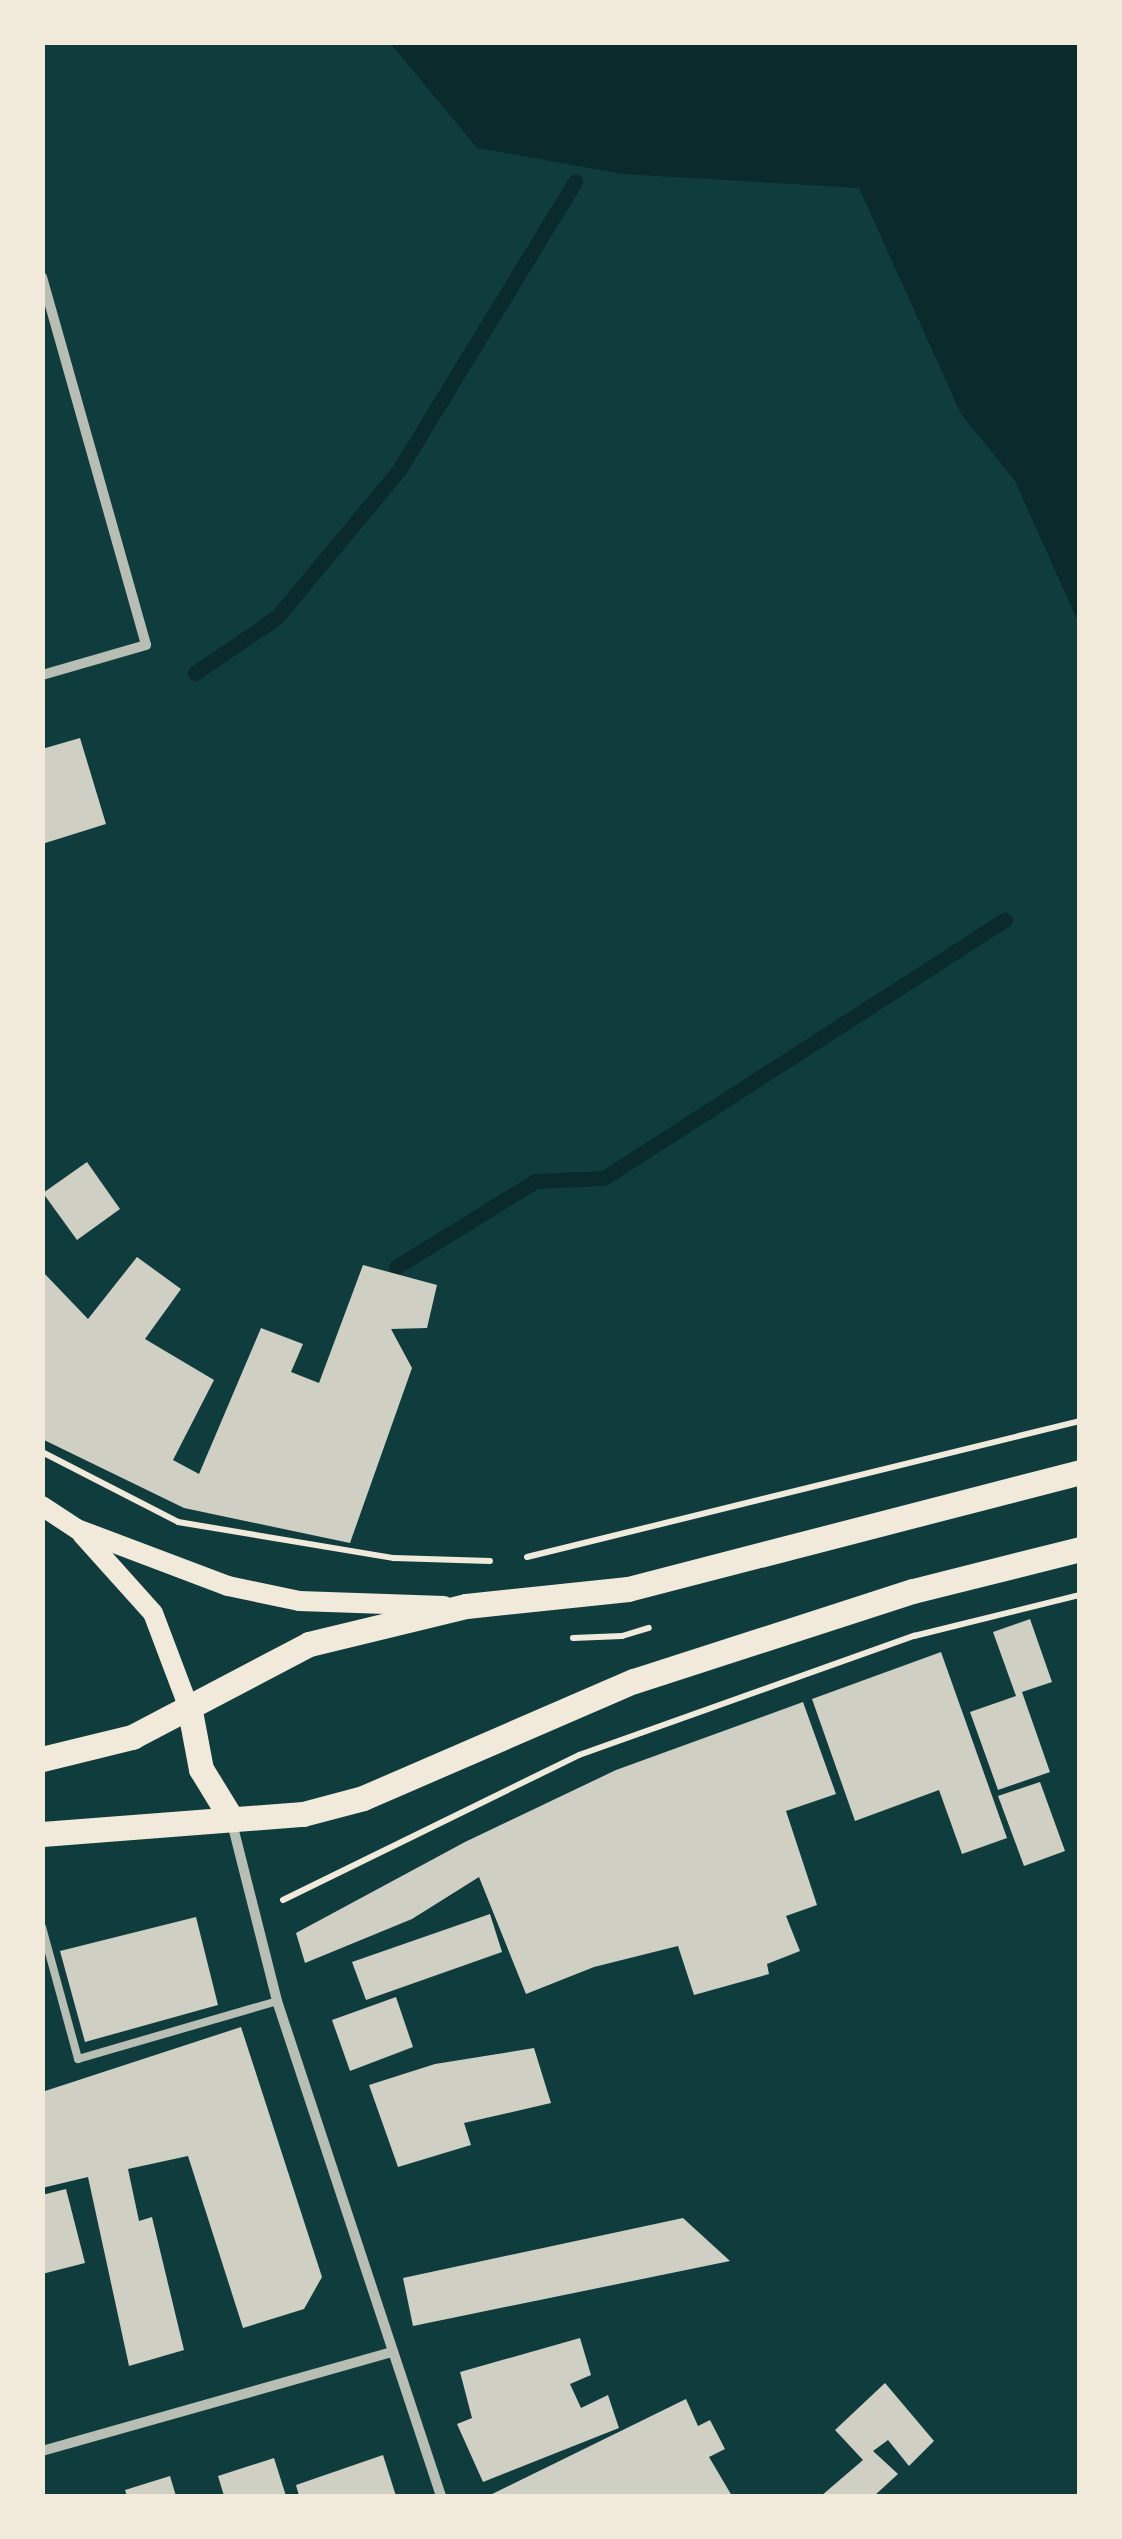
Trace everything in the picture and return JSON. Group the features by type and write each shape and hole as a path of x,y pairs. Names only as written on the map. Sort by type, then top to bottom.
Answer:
{"main road":[{"path":"42,1506 77,1529 228,1586 299,1601 466,1606 628,1590 1080,1472"},
{"path":"77,1529 153,1613 190,1712 200,1769 231,1818"},
{"path":"42,1834 303,1814 363,1798 444,1769 634,1681 913,1591 1080,1549"},
{"path":"42,1760 132,1737 190,1712 254,1668 309,1644 466,1606"}],"street":[{"path":"42,277 146,646 42,675"},
{"path":"231,1818 277,2001 388,2353 440,2496"},
{"path":"42,2451 388,2353"}],"lane":[{"path":"42,1927 78,2060 277,2001"}],"path":[{"path":"42,1452 178,1522 270,1542 394,1558 506,1562 1080,1420"},
{"path":"255,1913 579,1755 914,1636 1080,1595"}],"water":[{"path":"390,43 1079,43 1079,624 1015,481 961,414 859,188 623,174 477,148"}],"building":[{"path":"80,738 106,824 42,844 42,749"},
{"path":"87,1162 120,1209 77,1240 43,1193"},
{"path":"137,1257 181,1289 145,1339 214,1380 173,1460 199,1474 261,1328 303,1344 291,1372 319,1383 363,1265 437,1285 427,1328 391,1329 412,1368 350,1543 184,1508 42,1439 42,1271 88,1319"},
{"path":"1030,1619 1052,1682 1022,1692 1050,1772 998,1790 970,1712 1016,1696 993,1632"},
{"path":"941,1652 1007,1838 962,1854 939,1790 855,1821 812,1699"},
{"path":"803,1702 836,1794 786,1811 817,1905 786,1916 800,1951 767,1964 769,1974 694,1995 678,1946 594,1967 526,1994 479,1877 412,1919 305,1963 296,1933 465,1842 616,1770"},
{"path":"1040,1782 1065,1851 1024,1866 998,1796"},
{"path":"490,1914 502,1952 366,2000 352,1962"},
{"path":"196,1917 218,2005 85,2042 60,1951"},
{"path":"396,1997 413,2047 350,2071 332,2020"},
{"path":"241,2027 322,2277 304,2309 243,2328 188,2156 128,2169 139,2221 152,2217 184,2350 129,2366 88,2177 42,2188 42,2092"},
{"path":"534,2048 551,2103 464,2123 471,2145 398,2167 369,2085 435,2064"},
{"path":"66,2189 85,2263 42,2274 42,2195"},
{"path":"683,2218 730,2261 413,2326 403,2278"},
{"path":"580,2338 591,2375 570,2384 581,2408 608,2395 619,2428 483,2482 457,2424 472,2418 460,2372"},
{"path":"885,2383 934,2441 909,2466 888,2440 873,2451 898,2474 874,2496 821,2496 863,2460 835,2430"},
{"path":"686,2399 698,2426 710,2420 725,2449 709,2457 732,2496 488,2496"},
{"path":"383,2455 396,2496 299,2496 296,2485"},
{"path":"274,2458 286,2496 224,2496 218,2476"},
{"path":"170,2476 176,2496 127,2496 125,2490"}],"waterway":[{"path":"195,673 277,617 399,470 575,182"},
{"path":"396,1267 535,1181 604,1178 1005,920"}]}
